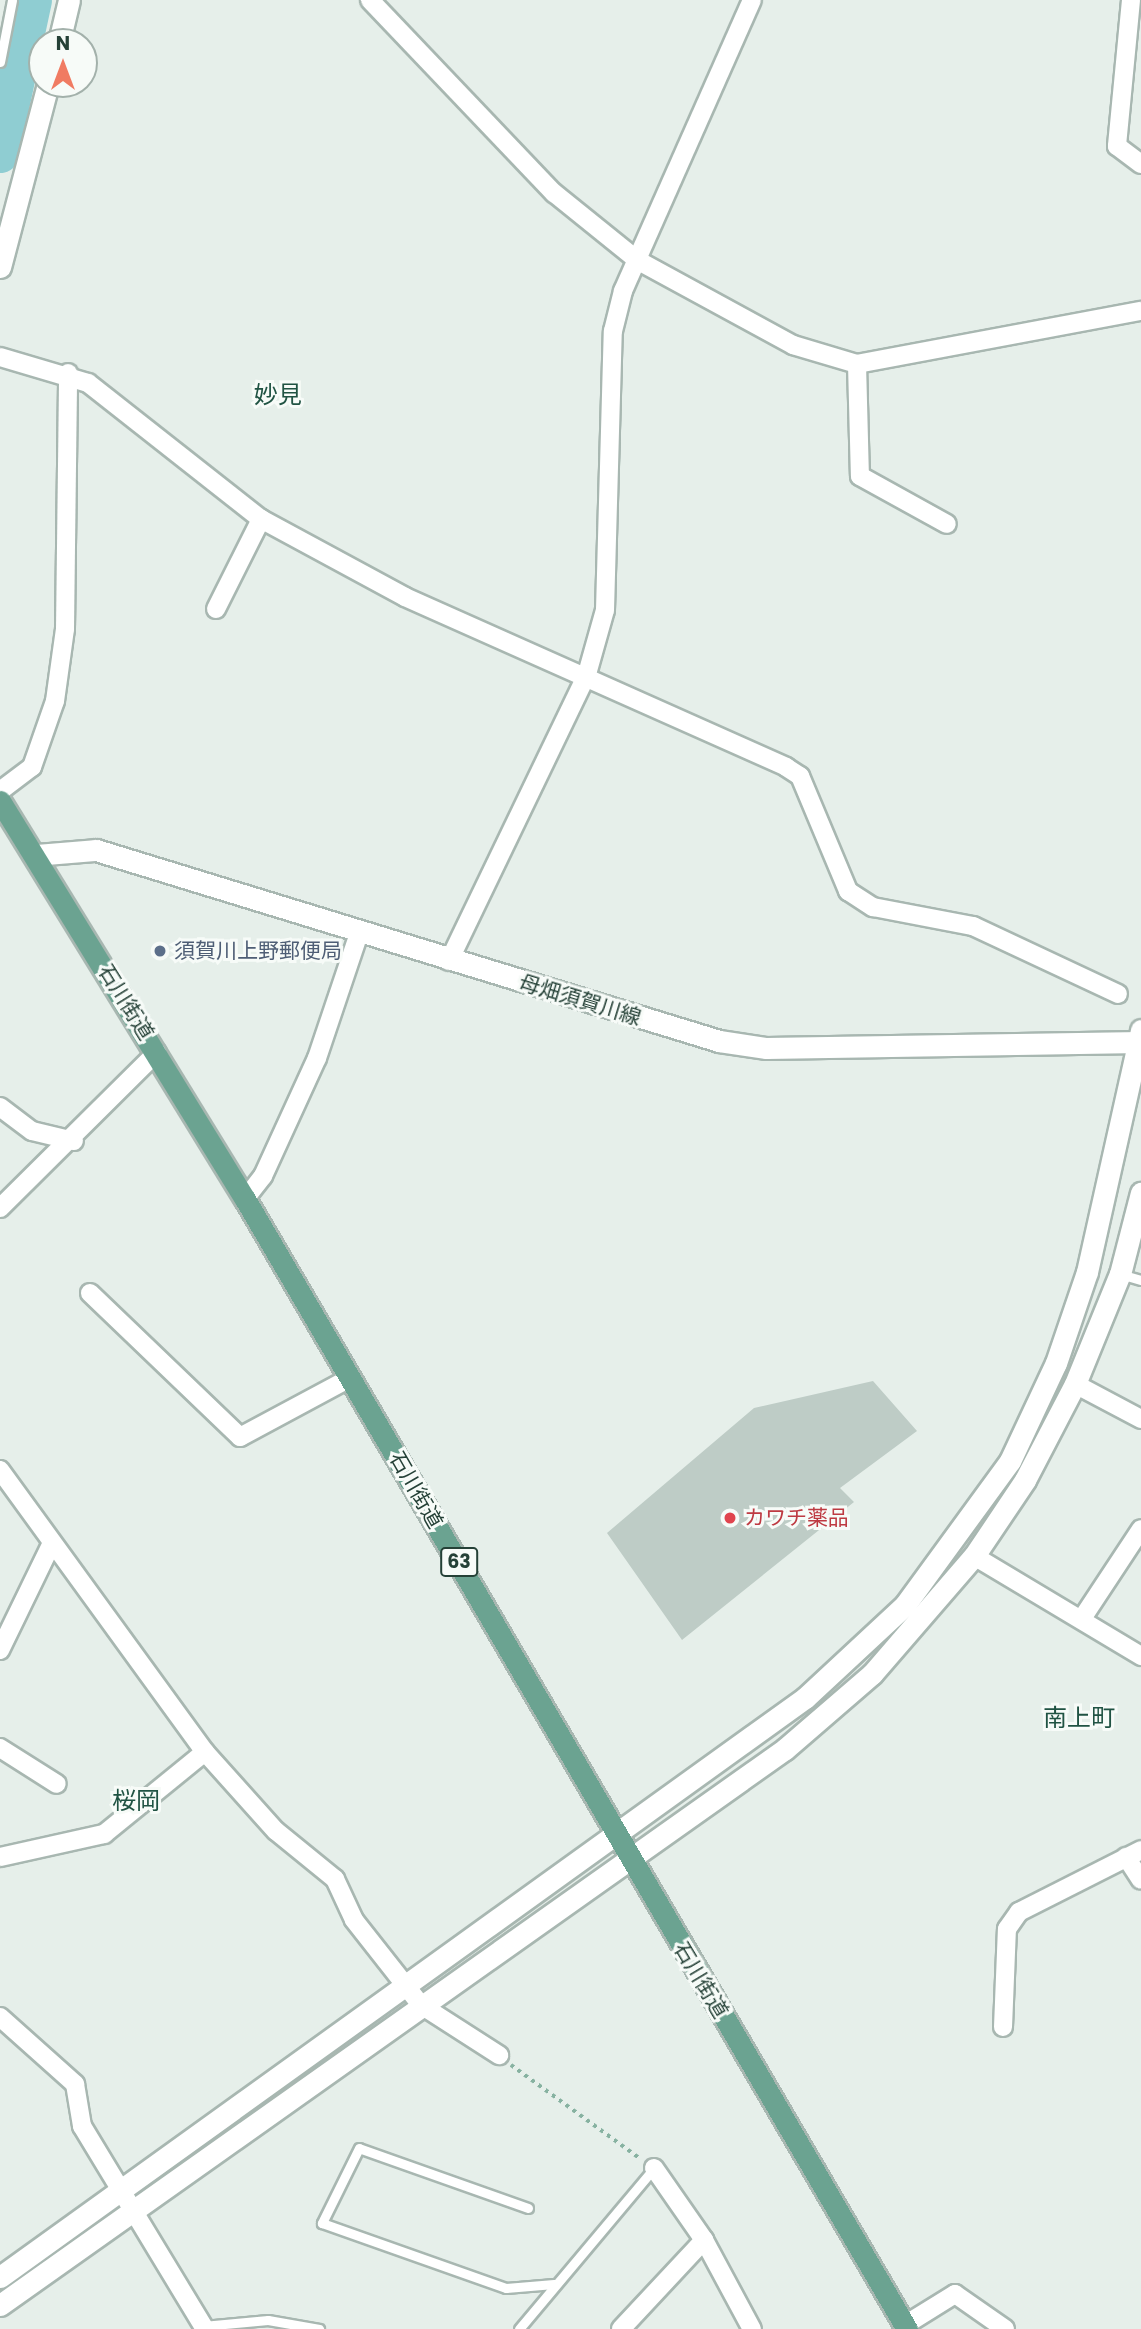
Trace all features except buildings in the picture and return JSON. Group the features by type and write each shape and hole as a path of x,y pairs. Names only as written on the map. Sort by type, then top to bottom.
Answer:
{"main road":[{"name":"石川街道","path":"0,801 246,1199 630,1860 906,2327"}],"street":[{"path":"62,28 69,0"},
{"path":"370,0 554,193 638,260 793,345 857,364 1141,311"},
{"path":"449,961 587,674 605,610 613,331 638,260 752,0"},
{"path":"1131,0 1117,146 1141,164"},
{"path":"0,267 44,98"},
{"path":"0,356 68,373 261,519 405,597 587,674 800,776 848,891 873,907 973,926 1118,994"},
{"path":"857,364 860,476 947,524"},
{"path":"0,791 32,766 55,701 65,629 68,373"},
{"path":"216,609 261,519"},
{"name":"母畑須賀川線","path":"35,855 96,850 449,961 719,1041 766,1048 1140,1038"},
{"path":"246,1199 263,1176 317,1058 359,933"},
{"path":"0,2277 408,1988 805,1698 905,1605 1010,1461 1061,1350 1115,1161 1140,1038"},
{"path":"0,1208 74,1141 157,1052"},
{"path":"1115,1161 1141,1093"},
{"path":"0,1107 32,1131 74,1141"},
{"path":"0,2305 785,1749 872,1674 974,1556 1026,1480 1075,1384 1120,1274 1141,1192"},
{"path":"90,1293 240,1437 350,1378"},
{"path":"1075,1384 1141,1419"},
{"path":"0,1470 51,1545 205,1752 276,1831 335,1879 354,1920 421,2005 499,2055"},
{"path":"1083,1617 1141,1529"},
{"path":"0,1650 51,1545"},
{"path":"974,1556 1083,1617 1141,1656"},
{"path":"0,1748 57,1784"},
{"path":"0,1857 104,1834 205,1752"},
{"path":"1003,2027 1007,1929 1019,1912 1134,1854 1141,1881"},
{"path":"0,2017 75,2084 82,2126 204,2327"},
{"path":"654,2168 704,2240 752,2329"},
{"path":"621,2329 704,2240"},
{"path":"906,2327 955,2294 1005,2329"}],"lane":[{"path":"0,62 12,0"},
{"path":"1120,1274 1141,1280"},
{"path":"528,2208 359,2148 322,2223 506,2288 554,2284"},
{"path":"519,2329 654,2168"},
{"path":"204,2327 268,2320 319,2329"}],"path":[{"path":"499,2055 654,2168"}],"waterway":[{"path":"0,154 33,0"}],"place":[{"name":"須賀川上野郵便局","path":"160,951"},
{"name":"カワチ薬品","path":"730,1518"}],"district":[{"name":"妙見","path":"278,395"},
{"name":"南上町","path":"1079,1718"},
{"name":"桜岡","path":"136,1801"}]}
